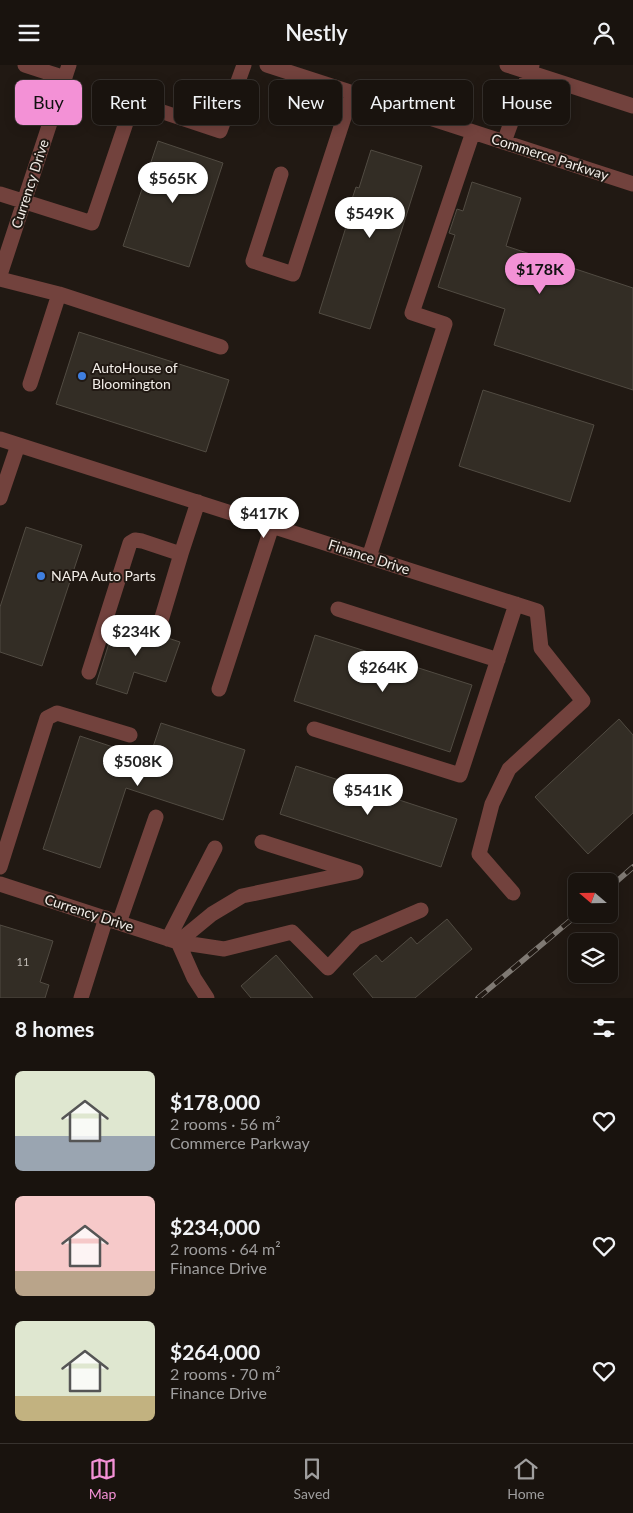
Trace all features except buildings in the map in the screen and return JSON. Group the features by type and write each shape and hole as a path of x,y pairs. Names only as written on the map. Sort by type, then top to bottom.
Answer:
{"street":[{"path":"25,65 67,71"},
{"path":"0,194 92,223 133,102 220,131 244,65"},
{"name":"Commerce Parkway","path":"267,65 304,71 352,93"},
{"path":"507,65 531,69 633,106"},
{"path":"504,142 531,69"},
{"name":"Currency Drive","path":"0,275 67,71"},
{"path":"281,174 253,261 293,274 352,93"},
{"name":"Commerce Parkway","path":"451,125 633,184"},
{"path":"369,557 445,324 412,313 473,132"},
{"path":"0,279 59,294 221,347"},
{"path":"30,384 59,294"},
{"name":"Finance Drive","path":"0,439 537,611 541,648 583,701 509,769 492,804 479,854 513,893"},
{"path":"0,498 18,445"},
{"path":"160,624 198,503"},
{"path":"219,689 272,526"},
{"path":"89,672 130,543 135,540 142,541 181,554"},
{"path":"314,729 460,775 516,604"},
{"path":"338,609 498,660"},
{"path":"0,867 47,718 57,713 130,735"},
{"path":"81,998 156,817"},
{"path":"173,940 242,896 356,871 262,842"},
{"path":"173,940 215,848"},
{"name":"Currency Drive","path":"0,884 173,940 224,949 292,932 328,968 356,938 421,910"},
{"path":"173,940 207,998"}],"railway":[{"path":"618,880 633,867"},
{"path":"478,998 568,922"}],"place":[{"name":"AutoHouse of Bloomington","path":"82,376"},
{"name":"NAPA Auto Parts","path":"41,576"}]}
